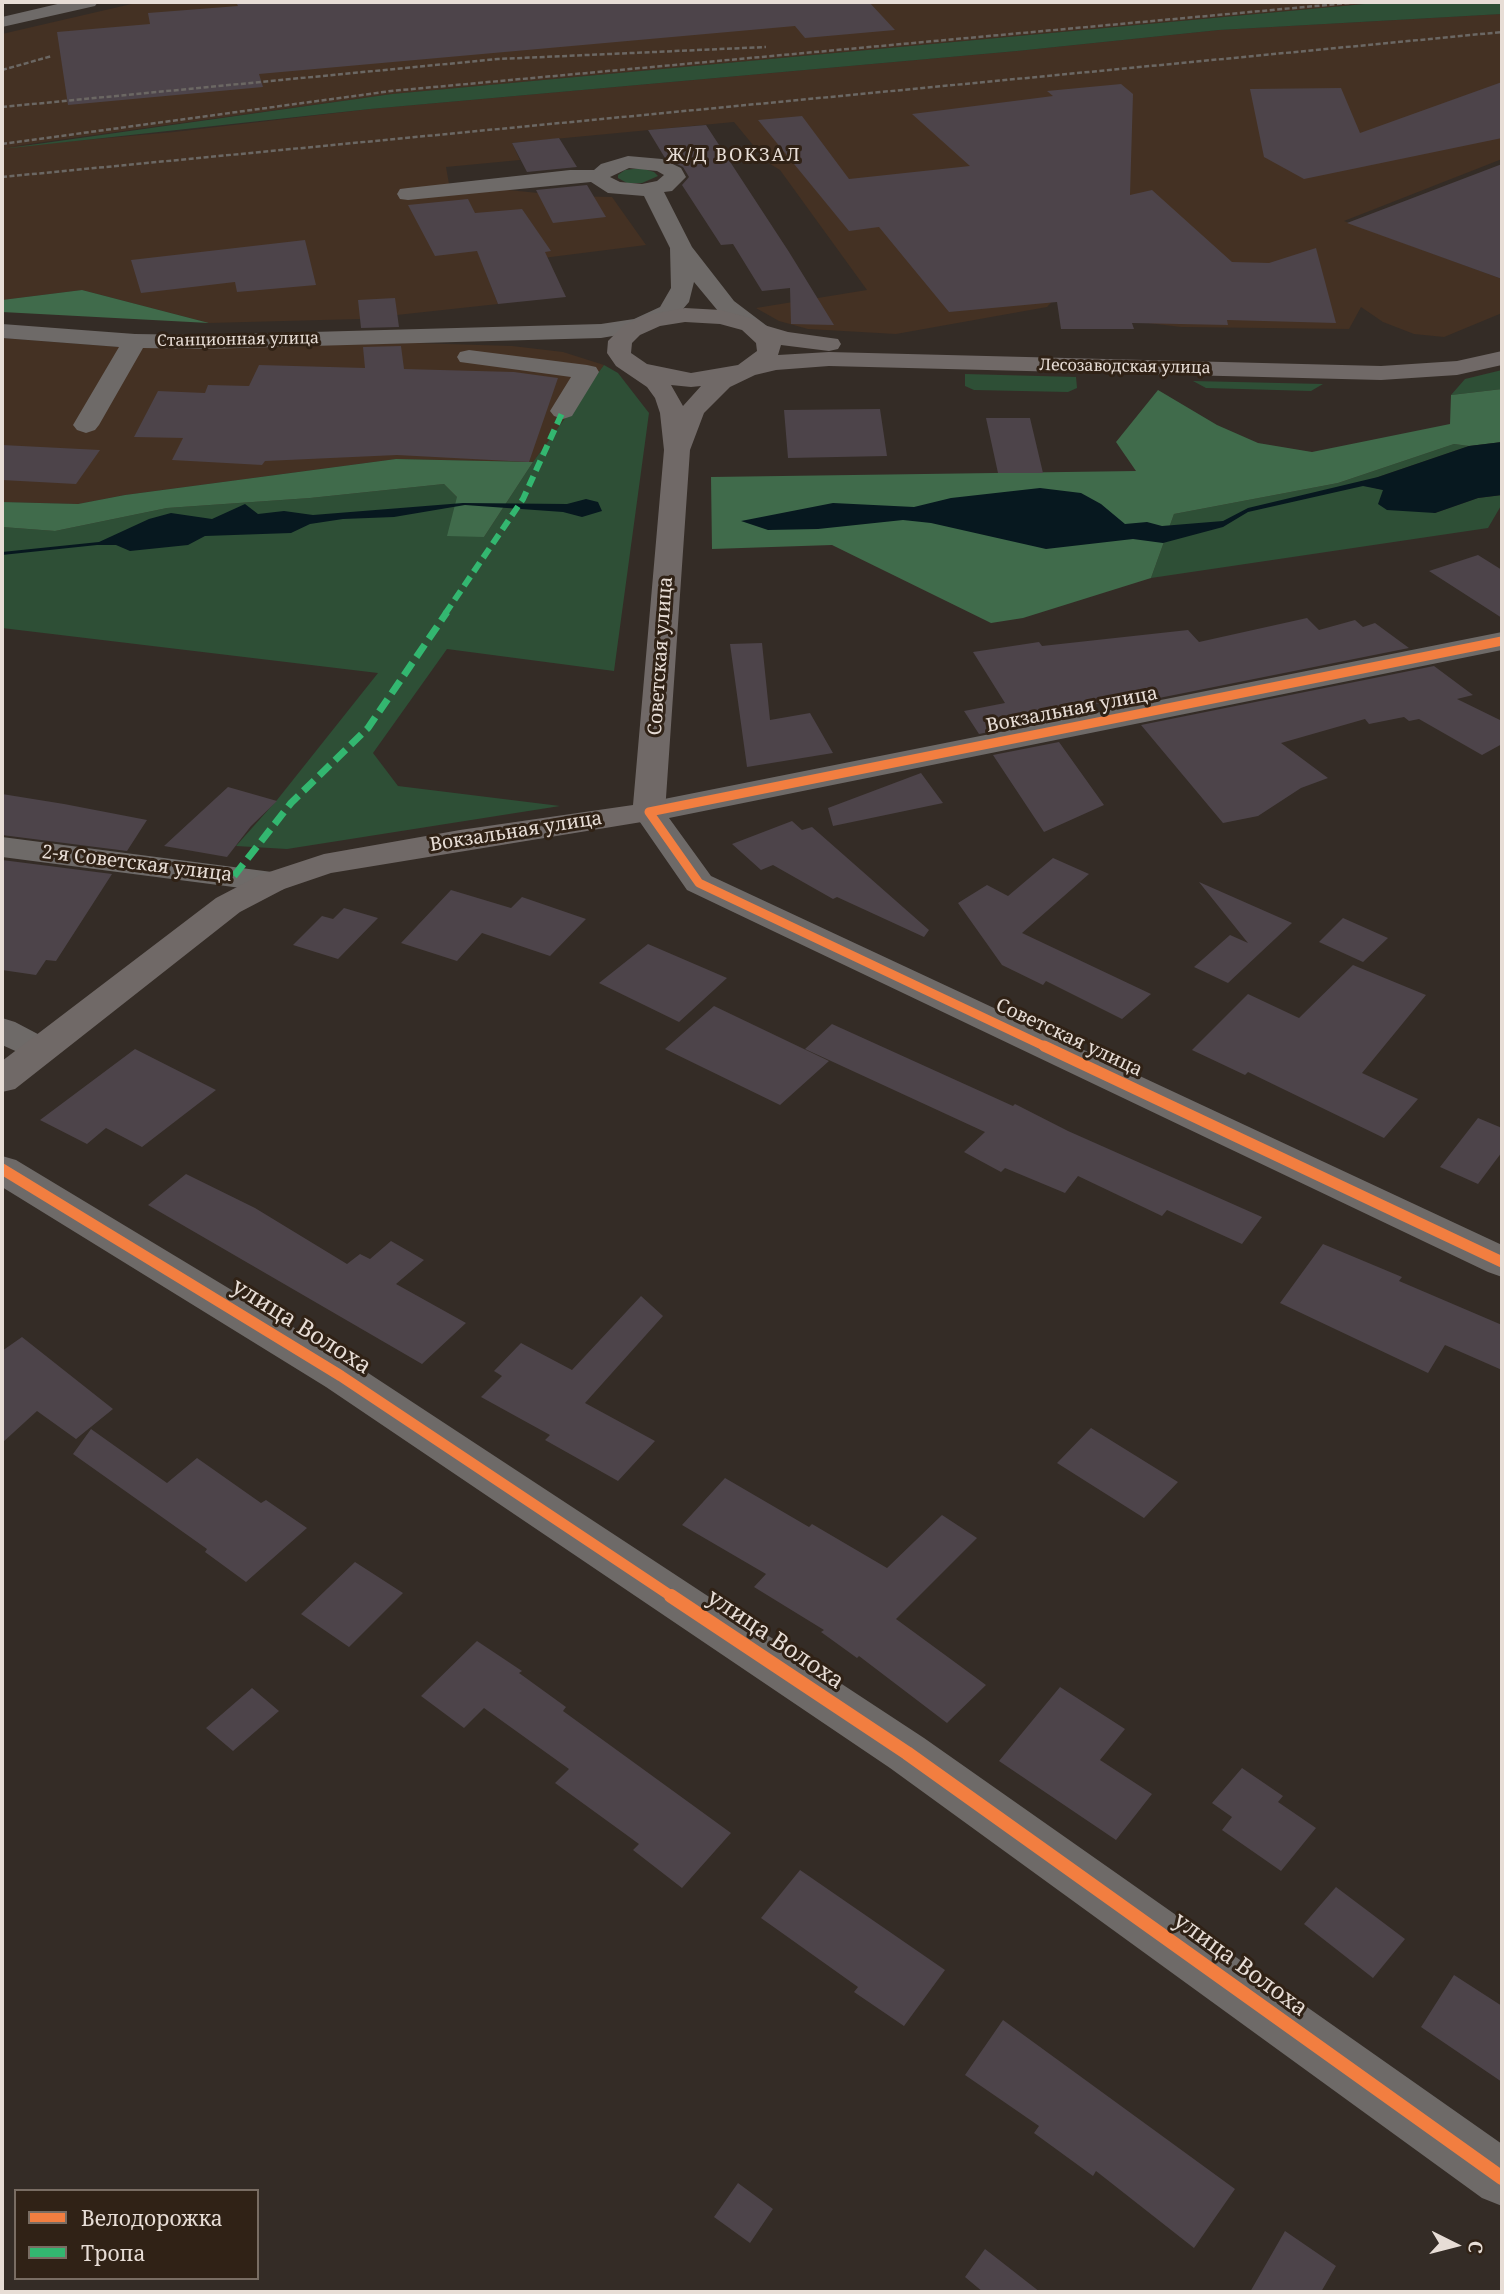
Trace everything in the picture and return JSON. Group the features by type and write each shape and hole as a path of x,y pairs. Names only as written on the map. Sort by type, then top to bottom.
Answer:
{"main road":[{"name":"Лесозаводская улица","path":"640,325 668,317 700,315 730,318 785,339 831,344 1367,358 1445,354 1502,341"},
{"name":"Советская улица","path":"640,325 625,335 618,345 619,353 625,361 656,382 667,397 673,413 677,450 649,812"},
{"path":"747,370 762,361 769,351 768,341 759,331"},
{"name":"Лесозаводская улица","path":"638,369 661,377 691,380 721,377 776,363 829,359 1381,373 1457,368 1502,358"},
{"name":"Советская улица","path":"677,450 692,411 721,382 747,370"},
{"name":"Вокзальная улица","path":"2,1080 228,905 272,882 324,864 460,840 649,812"}],"street":[{"path":"2,22 89,2"},
{"path":"408,194 570,176 599,176 608,167 640,162 662,165 674,172 672,181 650,189 616,188 606,185 599,176"},
{"path":"650,189 681,248 726,306 759,331"},
{"path":"640,325 668,312 677,302 683,288 681,248"},
{"name":"Станционная улица","path":"2,331 135,341 203,342 601,331 640,325"},
{"name":"Станционная улица","path":"474,335 540,342 593,352 638,369"},
{"path":"425,336 426,344 445,355 529,362 587,372 562,411"},
{"path":"86,425 135,341"},
{"name":"Вокзальная улица","path":"649,812 1494,649"},
{"name":"Советская улица","path":"649,812 699,883 1502,1262"},
{"name":"2-я Советская улица","path":"2,847 272,882"},
{"path":"2,1030 40,1050"},
{"name":"улица Волоха","path":"2,1169 341,1376 907,1753 1502,2178"}],"shaded area":[{"path":"140,2 1384,2 392,94 7,147 174,132 370,109 1017,51 1219,30 1502,14 1502,159 1344,221 1502,279 1502,313 1444,337 1414,334 1383,322 1361,307 1349,329 1181,327 1148,323 1083,269 1047,307 896,334 808,329 779,321 756,308 867,290 780,170 767,162 734,122 512,143 520,160 446,167 449,184 568,196 612,197 646,245 543,258 486,273 498,304 360,319 209,323 82,290 2,300 2,34"},
{"path":"2,338 121,347 415,343 512,346 563,352 604,365 533,462 396,459 125,495 78,504 2,502"}],"green space":[{"path":"1386,2 1502,2 1502,14 1219,30 1017,51 370,109 2,149 392,94"},
{"path":"641,168 658,176 642,183 627,183 618,178 625,170"},
{"path":"82,290 209,323 2,312 2,300"},
{"path":"604,365 618,373 649,413 614,671 447,649 373,753 398,786 560,806 287,849 236,846 277,800 378,673 2,628 2,527 55,531 167,508 310,498 444,484 457,497 484,537 533,462"},
{"path":"1502,370 1502,389 1451,395 1465,379"},
{"path":"965,374 1076,377 1077,388 1068,392 974,390 965,386"},
{"path":"1193,381 1323,384 1311,391 1206,388"},
{"path":"1502,389 1502,442 1469,446 1454,444 1338,483 1174,514 1151,578 1023,618 991,623 832,545 712,549 711,477 1136,471 1116,442 1158,390 1217,425 1258,443 1312,452 1450,424 1451,395"},
{"path":"1454,444 1469,446 1378,477 1364,485 1383,490 1435,513 1478,498 1502,495 1502,504 1488,528 1151,578 1174,514 1338,483"},
{"path":"396,459 533,462 484,537 447,536 457,497 444,484 310,498 167,508 55,531 2,527 2,502 78,504 125,495"}],"water":[{"path":"1502,442 1502,495 1478,498 1435,513 1387,510 1378,504 1383,490 1363,486 1248,512 1223,527 1163,543 1133,539 1046,549 931,523 903,520 818,529 768,530 741,521 833,503 914,507 951,498 1040,488 1081,493 1101,504 1125,524 1147,522 1162,526 1223,521 1248,508 1378,477 1469,446"},
{"path":"586,499 598,502 602,511 582,517 563,512 465,505 394,517 343,519 310,524 291,533 205,536 188,545 130,551 116,545 97,545 2,555 2,552 99,542 149,519 171,513 212,519 245,504 258,514 284,511 313,515 463,503 567,504"}],"building":[{"path":"236,2 869,2 895,30 805,38 795,26 259,74 263,87 68,105 57,32 150,24 148,13 238,6"},
{"path":"1502,82 1502,138 1304,179 1264,157 1250,89 1341,88 1360,133"},
{"path":"1121,84 1133,94 1130,195 1152,190 1232,262 1269,263 1316,248 1336,323 1227,320 1228,325 1132,323 1134,329 1061,329 1057,302 949,312 879,227 849,231 758,120 802,116 849,179 970,166 912,114 1053,96 1047,91"},
{"path":"706,125 834,325 791,324 790,288 762,291 733,244 721,245 682,185 689,177 683,167 665,158 648,130"},
{"path":"559,138 577,167 527,172 512,143"},
{"path":"1502,164 1502,279 1347,223"},
{"path":"587,185 606,217 553,223 536,190"},
{"path":"468,199 475,213 522,209 551,251 545,252 566,297 498,304 477,251 435,256 408,205"},
{"path":"305,240 316,285 237,292 235,282 141,293 131,260"},
{"path":"395,298 399,327 361,328 358,300"},
{"path":"401,346 404,369 514,372 558,378 529,462 397,455 265,461 262,465 172,460 183,438 134,437 158,391 205,393 208,385 249,386 259,365 365,368 363,347"},
{"path":"880,409 887,456 788,458 784,410"},
{"path":"986,418 1030,418 1043,473 998,473"},
{"path":"2,445 100,450 76,484 2,480"},
{"path":"1478,555 1502,570 1502,618 1429,571"},
{"path":"1307,618 1319,630 1355,620 1363,627 1375,623 1409,648 1124,705 1120,700 1039,713 1044,721 979,734 964,711 1005,703 973,652 1039,642 1042,646 1188,630 1199,642"},
{"path":"762,643 770,720 810,713 833,753 747,767 730,644"},
{"path":"1434,666 1473,695 1457,699 1502,721 1502,744 1482,755 1419,719 1409,721 1404,717 1369,724 1365,719 1281,743 1328,778 1301,788 1258,816 1223,823 1141,725"},
{"path":"1059,742 1104,805 1044,832 993,755"},
{"path":"921,773 943,803 833,826 828,808"},
{"path":"228,787 277,801 251,826 227,857 164,846"},
{"path":"2,794 147,820 127,851 2,835"},
{"path":"792,821 802,830 812,827 929,930 924,937 837,897 833,899 773,865 761,870 732,844"},
{"path":"1053,858 1089,874 1022,933 1151,994 1122,1019 1046,981 1043,985 1002,965 958,903 987,885 1008,896"},
{"path":"2,860 112,874 56,961 46,960 36,975 2,970"},
{"path":"1199,882 1292,923 1228,983 1194,967 1230,935 1248,943"},
{"path":"451,890 511,908 522,897 586,919 550,956 482,933 457,961 401,943"},
{"path":"344,908 378,918 338,959 293,945 322,916 333,919"},
{"path":"1343,918 1388,938 1363,962 1319,942"},
{"path":"648,944 727,978 679,1022 599,983"},
{"path":"1353,965 1426,995 1362,1073 1418,1099 1384,1138 1248,1072 1245,1075 1192,1050 1248,994 1299,1018"},
{"path":"714,1006 829,1061 780,1105 665,1049"},
{"path":"832,1024 1262,1217 1242,1244 1167,1210 1162,1216 1078,1176 1065,1193 1005,1168 1001,1172 964,1152 985,1132 805,1049"},
{"path":"135,1049 216,1090 142,1147 106,1128 87,1144 40,1120"},
{"path":"1478,1118 1502,1128 1502,1152 1478,1184 1440,1167"},
{"path":"186,1174 255,1208 347,1264 360,1254 370,1259 391,1241 424,1260 396,1284 466,1323 422,1364 148,1205"},
{"path":"1323,1244 1402,1277 1399,1281 1502,1325 1502,1370 1445,1345 1428,1373 1280,1303"},
{"path":"641,1296 663,1316 585,1403 655,1441 618,1481 545,1440 550,1435 481,1397 502,1376 494,1371 521,1343 572,1370"},
{"path":"22,1337 113,1409 76,1439 37,1411 2,1443 2,1351"},
{"path":"1091,1428 1178,1482 1144,1518 1057,1463"},
{"path":"91,1429 167,1483 197,1458 261,1503 266,1500 307,1528 246,1582 205,1552 207,1549 73,1454"},
{"path":"725,1478 887,1568 942,1515 977,1538 896,1619 986,1685 947,1723 859,1656 857,1658 821,1632 824,1630 754,1587 766,1574 682,1525"},
{"path":"355,1562 403,1593 349,1647 301,1614"},
{"path":"477,1641 522,1671 519,1673 566,1707 563,1711 731,1833 682,1888 633,1850 639,1844 555,1783 569,1769 484,1708 464,1728 421,1696"},
{"path":"1060,1687 1125,1729 1100,1760 1152,1794 1116,1840 999,1761"},
{"path":"252,1688 279,1711 233,1751 206,1728"},
{"path":"1242,1768 1283,1796 1278,1802 1316,1828 1281,1871 1222,1830 1232,1817 1212,1803"},
{"path":"800,1870 945,1970 904,2026 854,1992 858,1987 761,1918"},
{"path":"1336,1887 1405,1939 1373,1978 1304,1924"},
{"path":"1454,1975 1502,2006 1502,2082 1421,2027"},
{"path":"1003,2020 1235,2189 1194,2248 1096,2171 1093,2176 1034,2133 1039,2126 965,2075"},
{"path":"738,2183 773,2209 750,2243 714,2217"},
{"path":"1285,2231 1336,2266 1321,2292 1250,2292"},
{"path":"985,2249 1040,2292 983,2292 965,2277"}],"railway":[{"path":"2,144 391,91 1359,2"},
{"path":"2,177 1502,32"},
{"path":"2,107 498,59 766,47"},
{"path":"2,70 52,56"}],"marked path":[{"path":"234,876 291,803 368,728 523,499 563,411"}],"cycle path":[{"path":"1502,641 649,812 699,883 1502,1262"},
{"path":"2,1169 341,1376 907,1753 1502,2178"}],"district":[{"name":"Ж/Д ВОКЗАЛ","path":"734,156"}]}
